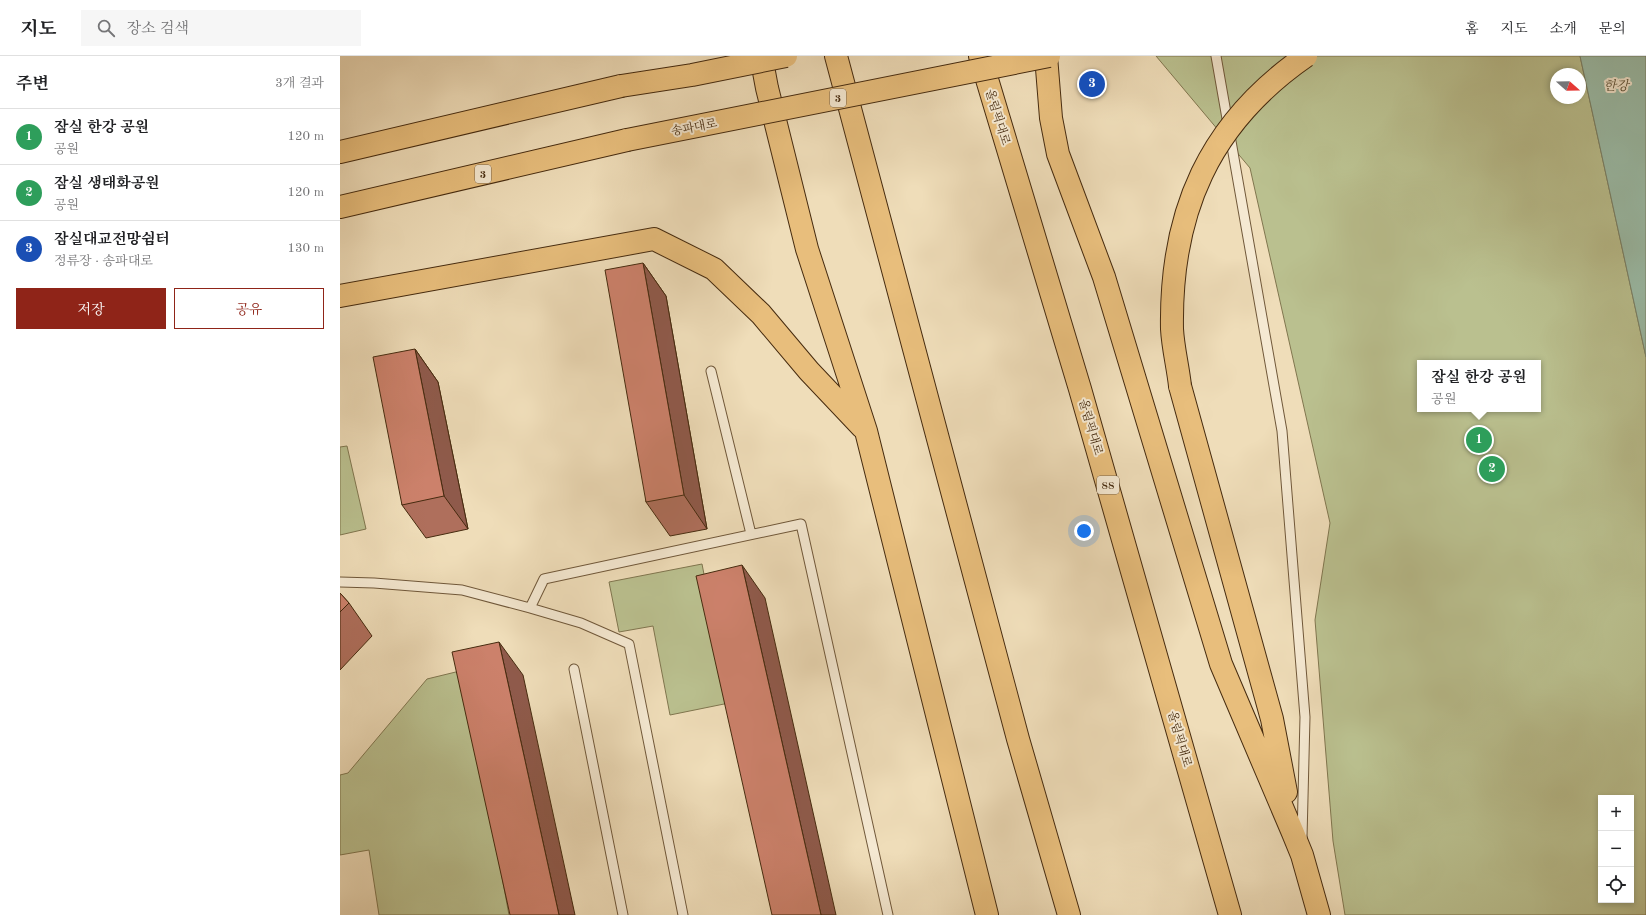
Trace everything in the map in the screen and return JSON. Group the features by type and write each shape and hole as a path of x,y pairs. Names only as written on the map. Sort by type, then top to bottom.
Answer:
{"main road":[{"path":"761,56 767,88 807,249 866,431 987,915"},
{"path":"340,152 622,86 692,75 786,56"},
{"path":"836,56 1018,739 1069,915"},
{"name":"올림픽대로","path":"980,56 1080,389 1230,915"},
{"path":"1046,56 1051,118 1058,154 1104,277 1221,664 1302,855 1319,915"},
{"name":"송파대로","path":"340,207 627,140 1049,56"},
{"path":"1293,833 1272,720 1180,386 1172,331 1172,294 1184,222 1194,191 1207,161 1224,134 1242,110 1261,91 1306,56"},
{"path":"340,296 654,239 714,268 761,314 809,371 866,431"}],"lane":[{"path":"1216,56 1230,126 1282,431 1305,716 1302,855"},
{"path":"711,371 751,534"},
{"path":"530,608 544,578 801,524 888,915"},
{"path":"340,582 374,583 462,590 581,623 629,644 683,915"},
{"path":"574,669 623,915"}],"shaded area":[{"path":"1156,56 1580,56 1583,68 1550,68 1550,104 1586,104 1586,83 1646,357 1646,915 1345,915 1333,841 1315,620 1330,523 1250,168"},
{"path":"347,446 366,529 340,535 340,447"},
{"path":"702,564 729,703 670,715 653,626 619,632 609,582"},
{"path":"464,670 509,915 379,915 369,850 340,855 340,775 348,773 427,679"}],"water":[{"name":"한강","path":"1580,56 1646,56 1646,357 1586,83 1586,68 1583,68"}],"building":[{"path":"643,263 684,495 646,502 605,270"},
{"path":"415,349 444,496 402,505 373,357"},
{"path":"742,565 821,915 772,915 696,576"},
{"path":"340,593 349,603 340,612"},
{"path":"499,642 559,915 510,915 452,652"}],"place":[{"name":"잠실대교전망쉼터","path":"1092,84"},
{"name":"잠실 한강 공원","path":"1479,440"},
{"name":"잠실 생태화공원","path":"1492,469"}]}
